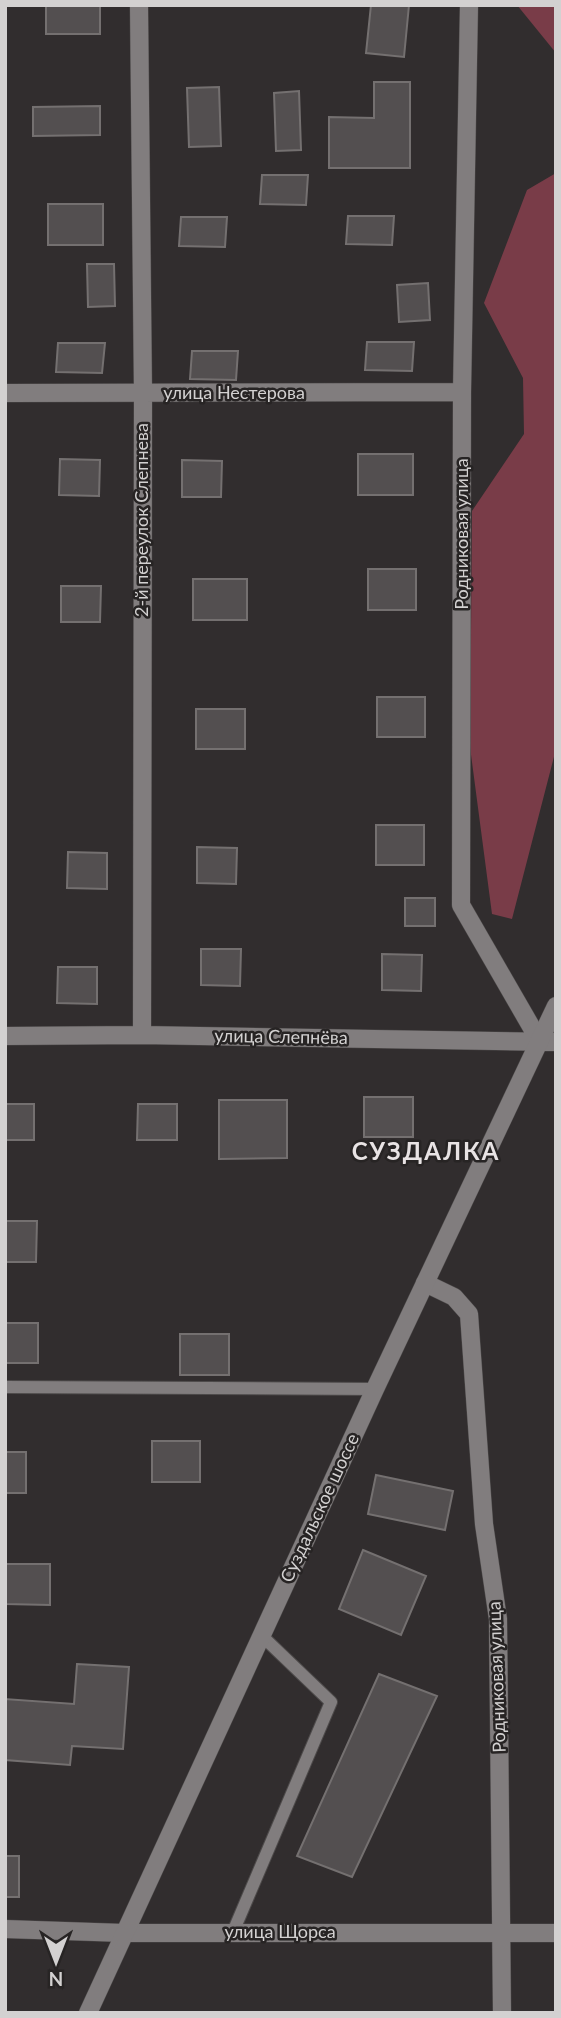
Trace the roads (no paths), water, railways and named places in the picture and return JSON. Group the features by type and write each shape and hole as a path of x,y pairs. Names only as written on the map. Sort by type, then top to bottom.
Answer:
{"street":[{"name":"2-й переулок Слепнева","path":"139,5 142,1035"},
{"name":"Родниковая улица","path":"469,5 462,392 461,905 548,1042"},
{"name":"улица Нестерова","path":"5,393 462,392"},
{"name":"Суздальское шоссе","path":"88,2013 425,1283 548,1042 556,1006"},
{"name":"улица Слепнёва","path":"5,1036 142,1035 548,1042"},
{"name":"Родниковая улица","path":"425,1283 454,1297 469,1314 484,1524 498,1619 502,2013"},
{"name":"улица Щорса","path":"5,1929 124,1933 556,1933"}],"lane":[{"path":"5,1387 375,1389"},
{"path":"233,1932 331,1702 261,1635"}],"district":[{"name":"СУЗДАЛКА","path":"426,1152"}]}
